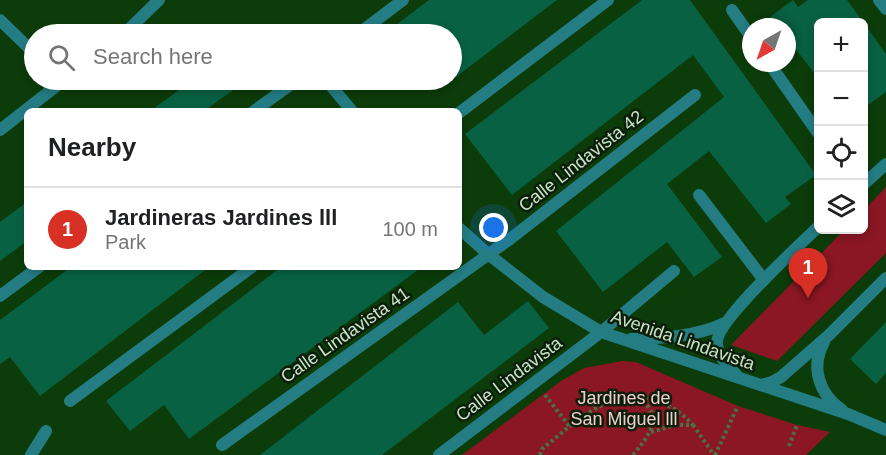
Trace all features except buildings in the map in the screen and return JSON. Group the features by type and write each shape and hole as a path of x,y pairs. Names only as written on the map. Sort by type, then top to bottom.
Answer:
{"street":[{"path":"134,24 159,0"},
{"path":"371,24 403,0"},
{"path":"462,111 608,0"},
{"path":"879,0 886,9"},
{"path":"732,10 742,25"},
{"path":"0,20 24,43"},
{"path":"775,72 814,126"},
{"path":"28,108 50,90"},
{"path":"258,108 283,90"},
{"path":"334,90 349,108"},
{"name":"Calle Lindavista 42","path":"488,254 695,95"},
{"path":"0,130 24,111"},
{"path":"868,180 886,164"},
{"path":"699,195 764,280"},
{"name":"Avenida Lindavista","path":"462,231 543,297 601,332 848,414 886,429"},
{"path":"740,379 719,353 716,342 720,331 764,280 814,232"},
{"name":"Calle Lindavista 41","path":"222,444 488,254"},
{"path":"0,296 35,270"},
{"path":"70,400 248,270"},
{"name":"Calle Lindavista","path":"439,455 601,332 674,270"},
{"path":"760,385 781,377 829,335 886,278"},
{"path":"623,339 670,337 694,333 726,322"},
{"path":"829,335 818,352 817,373 824,392 848,414"},
{"path":"31,455 46,431"}],"path":[{"path":"544,394 570,427"},
{"path":"540,455 542,449 570,427 609,401 622,398 651,399 670,405 693,425 715,455 738,406"},
{"path":"640,398 648,405 651,412 651,432"},
{"path":"633,455 651,432 676,425 693,425"},
{"path":"789,446 797,425"}],"green space":[{"path":"886,187 886,253 777,361 731,345 840,234 868,234 868,206"},
{"name":"Jardines de San Miguel lll","path":"622,361 636,362 738,406 797,425 830,432 806,455 462,455 561,381 584,368"}],"place":[{"name":"Jardineras Jardines lll","path":"808,298"}]}
